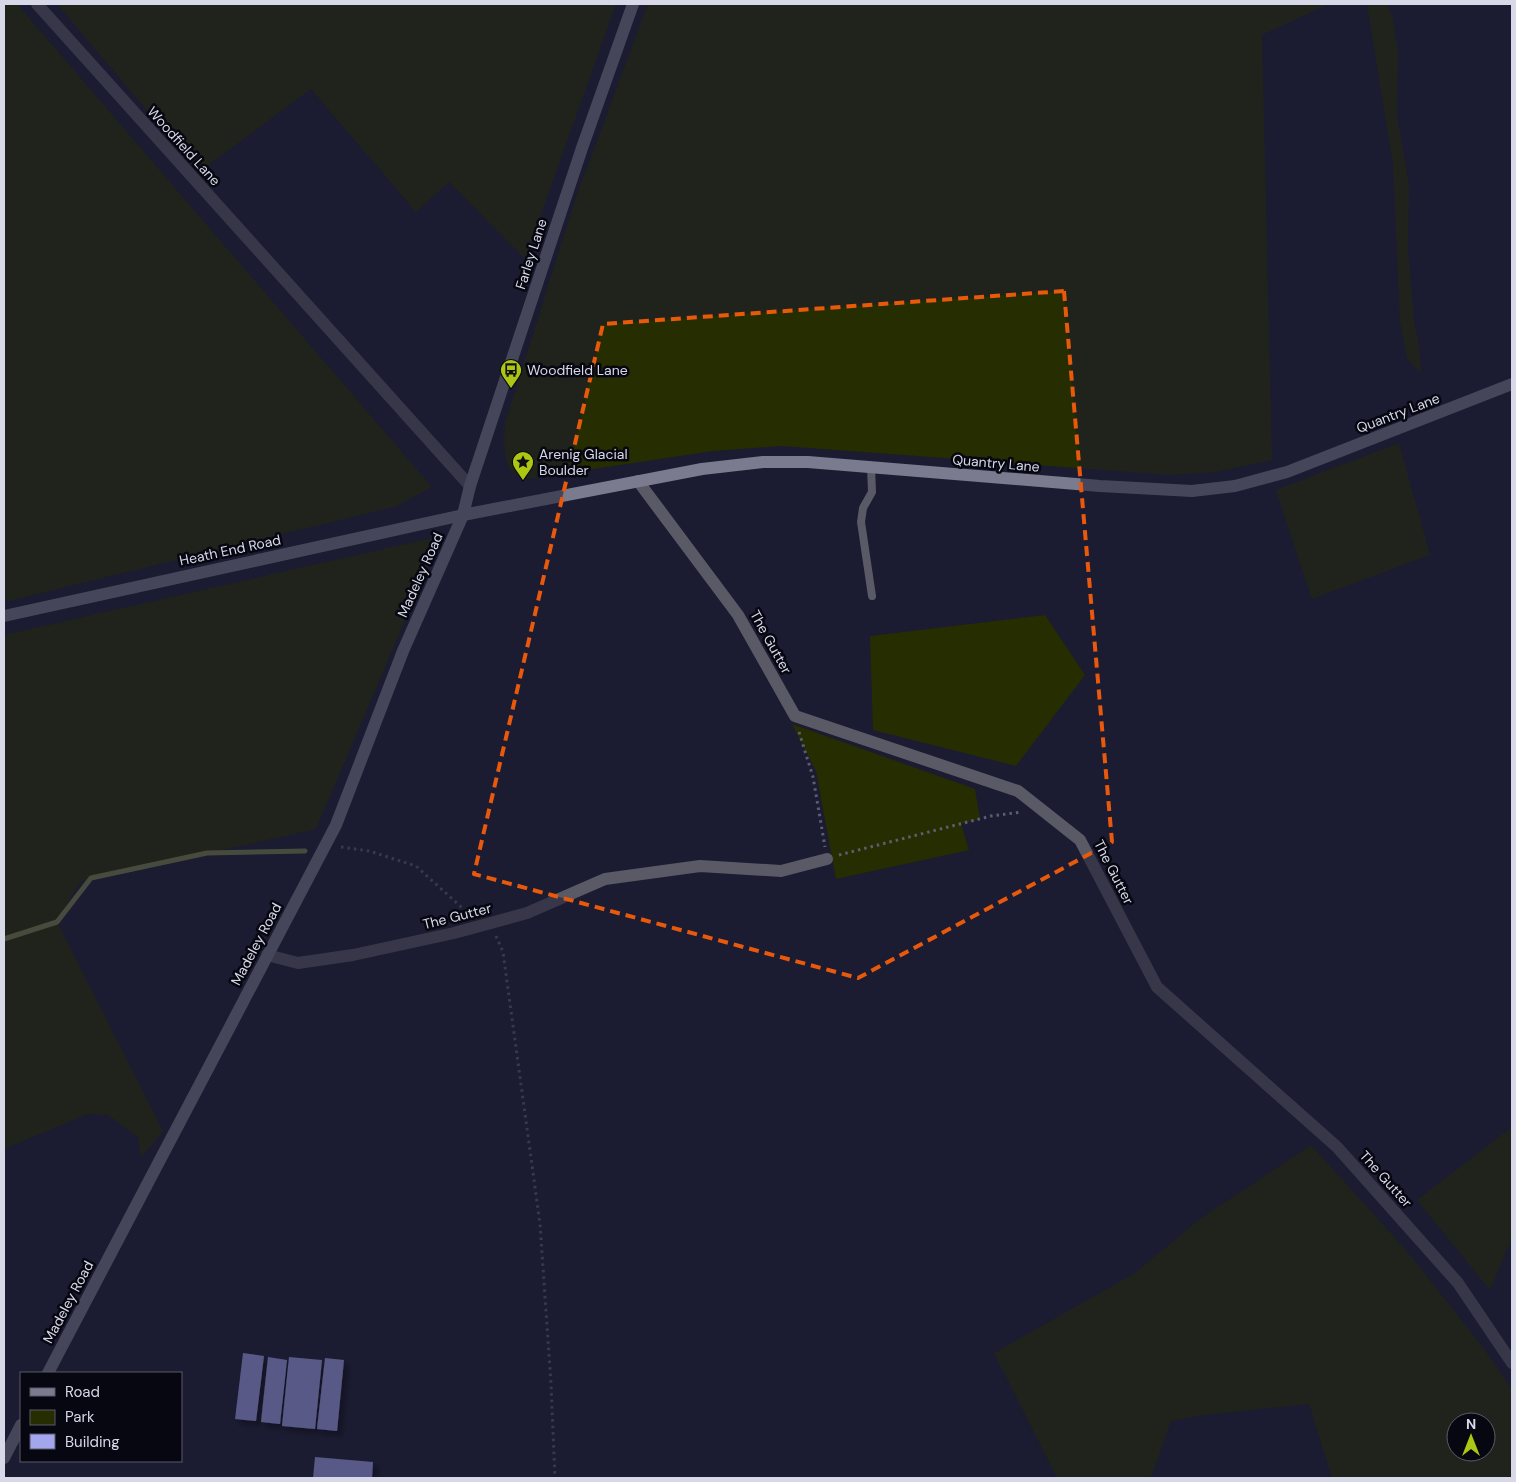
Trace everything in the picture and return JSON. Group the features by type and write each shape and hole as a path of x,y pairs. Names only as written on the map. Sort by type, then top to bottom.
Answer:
{"street":[{"name":"Woodfield Lane","path":"37,4 470,486"},
{"name":"Farley Lane","path":"463,515 470,486 582,148 633,4"},
{"name":"Quantry Lane","path":"463,515 702,469 763,462 808,462 1100,486 1192,491 1236,486 1287,472 1512,384"},
{"name":"The Gutter","path":"638,481 738,615 795,716 1018,791 1080,840 1157,987 1337,1147 1458,1283 1512,1363"},
{"name":"Heath End Road","path":"4,616 463,515"},
{"name":"Madeley Road","path":"49,1372 336,824 403,650 463,515"},
{"name":"The Gutter","path":"267,955 298,963 362,953 454,933 527,913 605,879 700,866 781,871 827,859"},
{"path":"4,1458 20,1427"}],"lane":[{"path":"871,467 872,492 863,508 861,522 872,596"}],"path":[{"path":"792,712 813,777 827,859 982,818 1040,808"},
{"path":"325,844 369,852 416,866 481,925 492,926 504,952 538,1205 551,1384 555,1478"}],"highlighted area":[{"path":"1064,291 1112,842 858,978 474,874 603,324"}],"green space":[{"path":"4,4 17,4 432,487 397,506 4,602"},
{"path":"57,4 616,4 525,259 449,182 416,212 311,89 199,172"},
{"path":"648,4 1329,4 1262,35 1272,460 1217,472 1171,475 782,446 713,451 532,478 524,478 517,475 511,470 506,456 505,424 575,200"},
{"path":"1367,4 1387,4 1393,19 1398,52 1397,116 1409,185 1408,246 1414,321 1419,346 1421,374 1407,358 1400,322 1393,165"},
{"path":"1399,443 1430,555 1312,599 1276,490"},
{"path":"441,536 316,829 80,882 57,922 163,1131 141,1158 138,1137 108,1115 88,1114 4,1149 4,635"},
{"path":"1045,615 1085,675 1016,766 873,730 870,636"},
{"path":"792,724 975,789 980,819 961,824 969,850 836,879 816,771"},
{"path":"1512,1127 1512,1238 1490,1290 1417,1200"},
{"path":"1311,1145 1406,1250 1479,1342 1512,1389 1512,1478 1332,1478 1309,1404 1211,1414 1171,1421 1151,1478 1057,1478 994,1353 1135,1273 1201,1218"}],"building":[{"path":"243,1353 264,1356 256,1421 235,1419"},
{"path":"268,1357 287,1360 280,1424 261,1422"},
{"path":"289,1357 322,1360 315,1429 282,1426"},
{"path":"325,1358 344,1360 337,1431 317,1429"},
{"path":"315,1457 373,1462 372,1478 313,1478"}],"waterway":[{"path":"4,939 57,922 91,878 207,853 305,851"}],"place":[{"name":"Woodfield Lane","path":"511,389"},
{"name":"Arenig Glacial Boulder","path":"523,481"}]}
